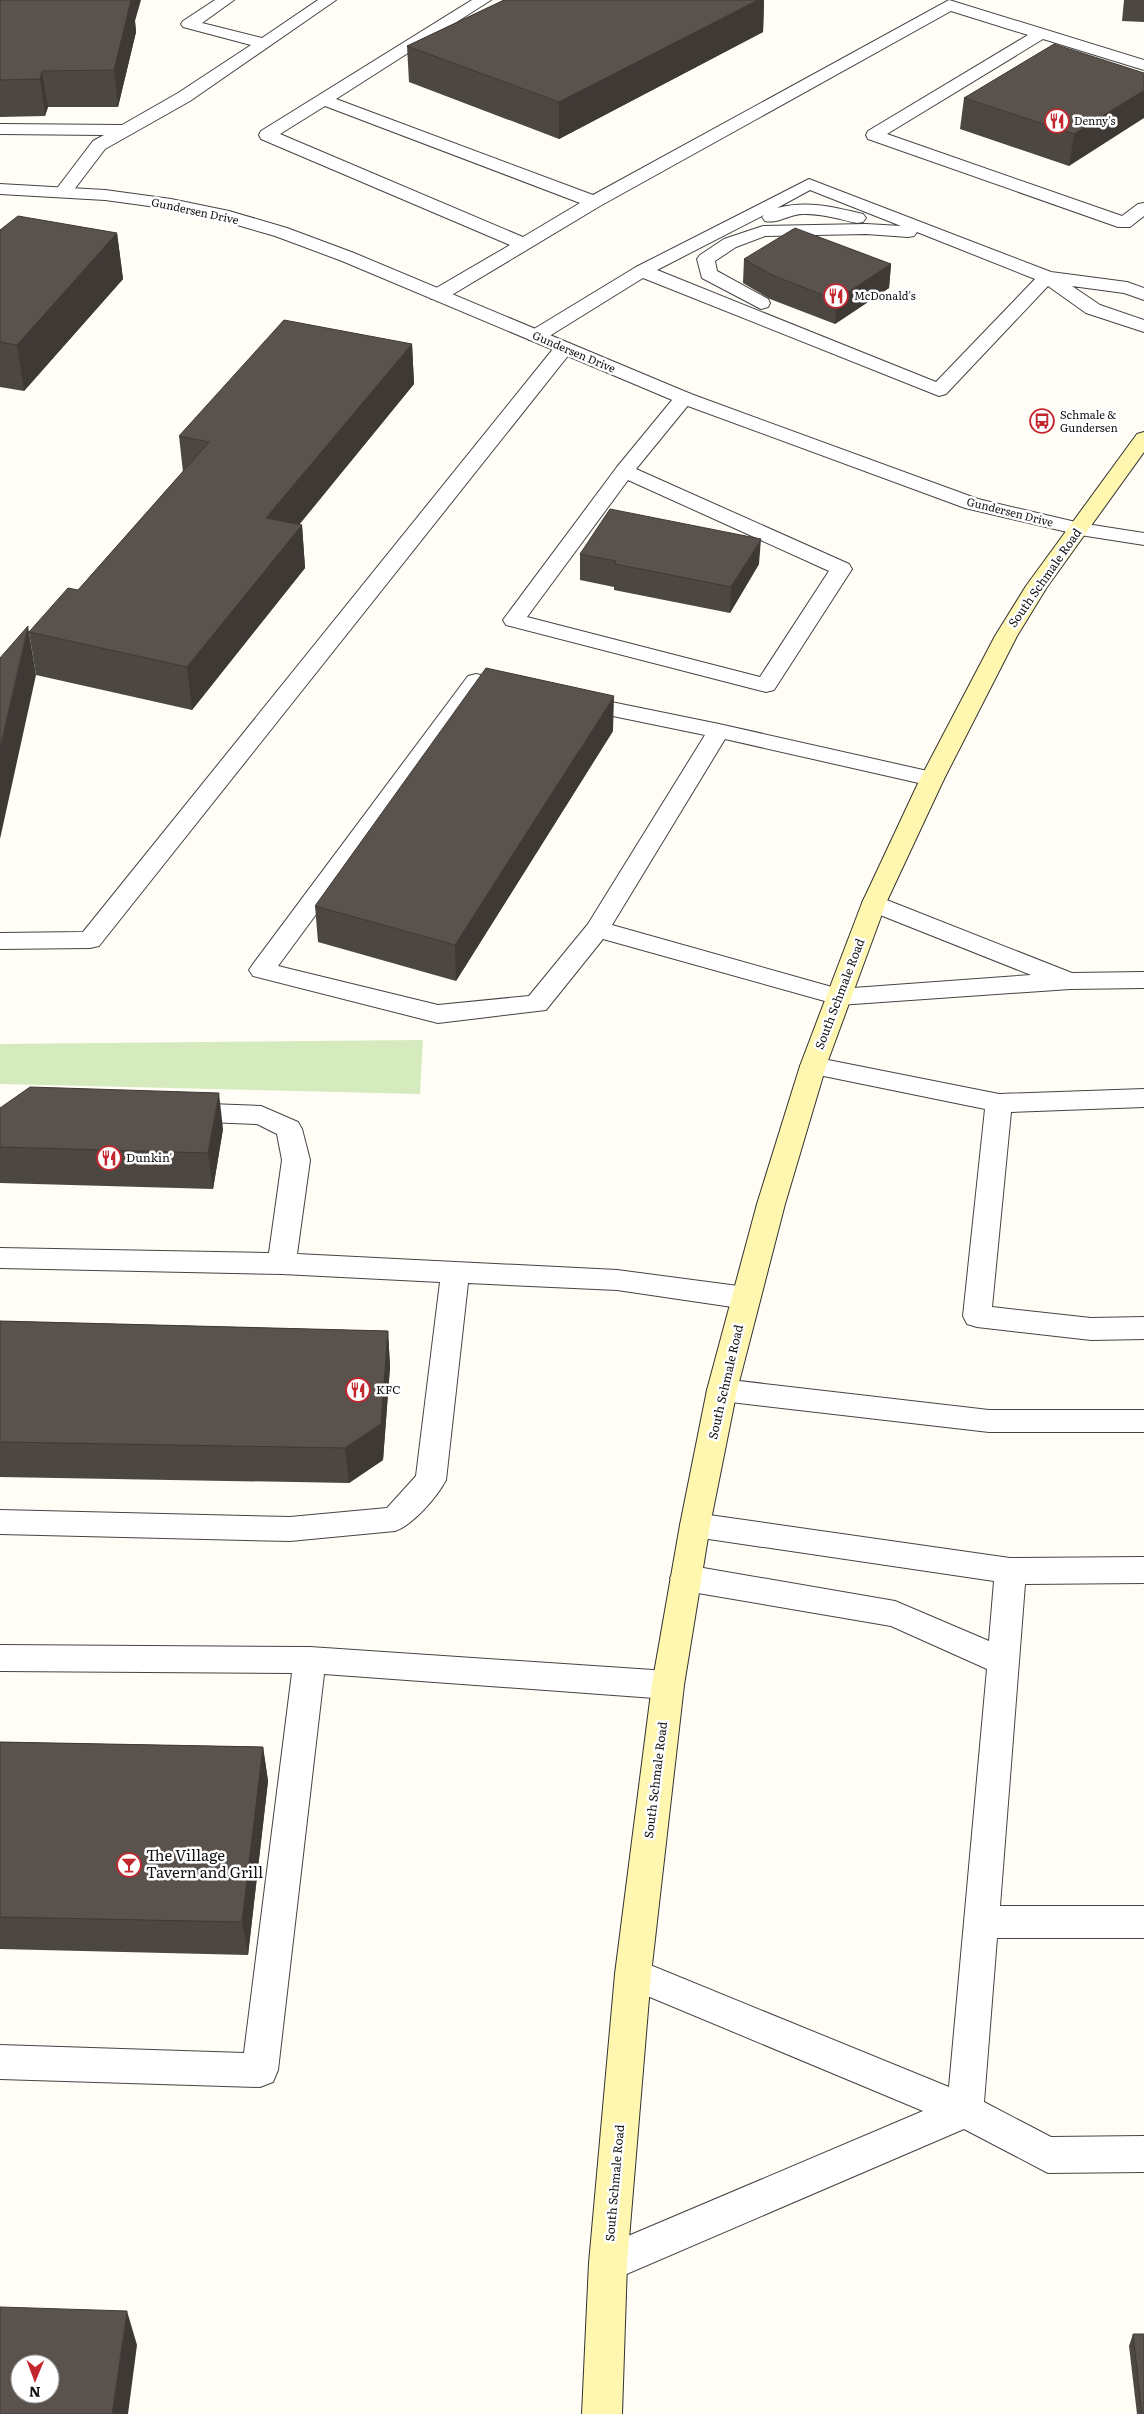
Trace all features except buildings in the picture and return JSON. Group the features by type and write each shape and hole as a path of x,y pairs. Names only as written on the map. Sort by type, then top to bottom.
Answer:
{"main road":[{"name":"South Schmale Road","path":"602,2414 608,2263 633,1974 668,1685 695,1525 722,1390 771,1204 813,1066 874,903 932,779 1006,636 1037,586 1144,438"}],"street":[{"path":"189,24 195,0"},
{"path":"189,24 226,0"},
{"path":"64,191 99,146 184,97 328,0"},
{"path":"483,0 267,135 524,244"},
{"path":"438,295 594,202 941,2 1144,65"},
{"path":"189,24 264,43"},
{"path":"1042,33 874,135 1124,223 1144,208"},
{"path":"324,100 594,202"},
{"path":"0,129 127,130"},
{"path":"536,336 642,272 809,184 1047,277 1093,309 1144,326"},
{"name":"Gundersen Drive","path":"0,189 64,191 171,204 223,215 281,232 438,295 684,398 972,504 1080,529 1144,539"},
{"path":"862,358 708,274 706,259 730,243 762,231 866,229 937,234"},
{"path":"642,272 939,390 1047,277"},
{"path":"1047,277 1127,288 1144,294"},
{"path":"0,941 90,940 564,348"},
{"path":"624,470 841,569 766,685 514,620 624,470 684,398"},
{"path":"515,689 476,682 262,970 438,1014 537,1004 597,929 719,731"},
{"path":"554,697 719,731 932,779"},
{"path":"874,903 1070,981"},
{"path":"597,929 839,997 1070,981 1144,980"},
{"path":"813,1066 999,1102 1144,1098"},
{"path":"999,1102 977,1316 1091,1329 1144,1328"},
{"path":"154,1112 261,1115 289,1129 296,1160 282,1264"},
{"path":"0,1258 282,1264 455,1271 617,1280 746,1298"},
{"path":"0,1522 290,1529 395,1519 430,1480 455,1271"},
{"path":"722,1390 989,1421 1144,1421"},
{"path":"695,1525 1010,1571 1144,1570"},
{"path":"965,2111 1004,1662 1010,1571"},
{"path":"686,1578 895,1614 1004,1662"},
{"path":"0,1658 310,1660 668,1685"},
{"path":"0,2062 260,2070 310,1660"},
{"path":"982,1922 1144,1922"},
{"path":"633,1974 965,2111 1048,2156 1144,2154"},
{"path":"608,2263 965,2111"}],"green space":[{"path":"423,1040 420,1094 0,1084 0,1044"}],"place":[{"name":"Denny's","path":"1057,121"},
{"name":"McDonald's","path":"836,296"},
{"name":"Schmale & Gundersen","path":"1042,421"},
{"name":"Dunkin'","path":"109,1158"},
{"name":"KFC","path":"358,1390"},
{"name":"The Village Tavern and Grill","path":"129,1865"}]}
